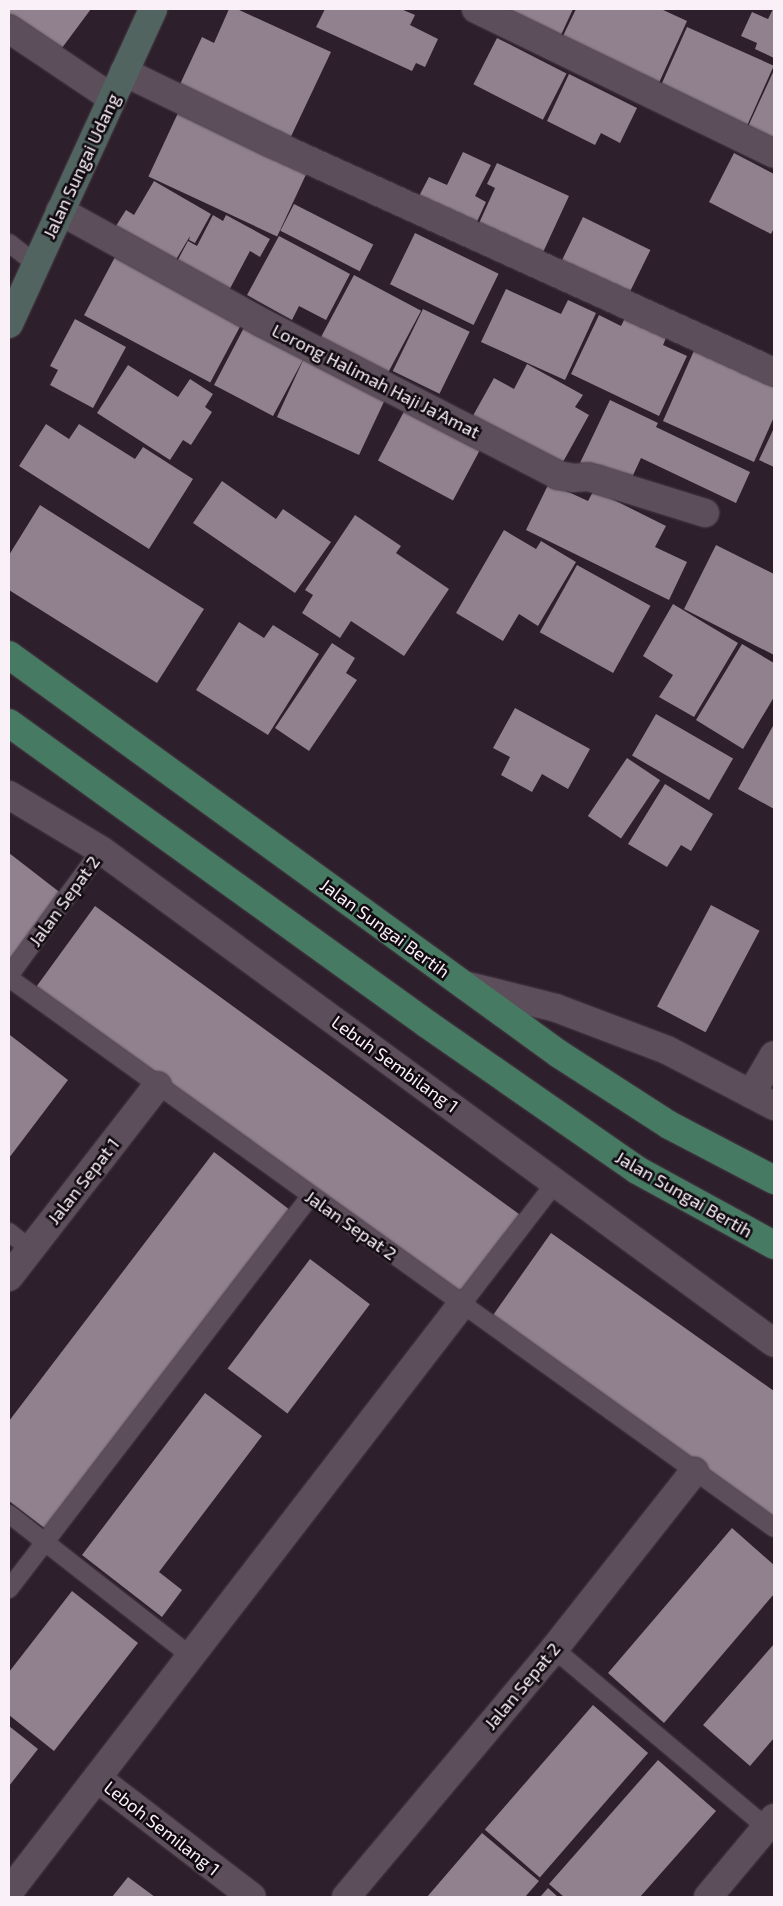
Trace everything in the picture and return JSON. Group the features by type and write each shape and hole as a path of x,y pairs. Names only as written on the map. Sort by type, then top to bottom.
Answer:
{"main road":[{"name":"Jalan Sungai Bertih","path":"13,657 559,1054 669,1125 774,1180"},
{"name":"Jalan Sungai Bertih","path":"9,723 427,1024 637,1170 774,1246"}],"street":[{"name":"Jalan Sungai Udang","path":"9,324 153,9"},
{"path":"476,9 774,154"},
{"path":"9,29 112,98"},
{"path":"124,72 271,143 774,372"},
{"name":"Lorong Halimah Haji Ja'Amat","path":"60,211 263,323 558,475 573,478 588,477 705,514"},
{"name":"Lebuh Sembilang 1","path":"9,795 101,850 774,1342"},
{"path":"464,985 556,1008 667,1050 763,1100 774,1055"},
{"name":"Jalan Sepat 1","path":"9,1277 157,1086"},
{"path":"13,1878 97,1778 462,1304"},
{"name":"Jalan Sepat 2","path":"346,1897 554,1649 694,1472"},
{"name":"Leboh Semilang 1","path":"97,1778 252,1897"},
{"path":"708,1897 772,1825"}],"lane":[{"path":"9,243 36,264"},
{"name":"Jalan Sepat 2","path":"101,850 9,977 157,1086 774,1528"},
{"path":"462,1304 556,1182"},
{"path":"9,1589 311,1196"},
{"path":"9,1232 30,1249"},
{"path":"9,1514 191,1656"},
{"path":"554,1649 772,1825"}],"building":[{"path":"9,9 91,9 59,52 9,27"},
{"path":"229,9 237,9 331,52 286,147 175,95 202,37 214,43"},
{"path":"325,9 401,9 415,15 410,25 438,39 425,67 416,63 412,71 316,27"},
{"path":"503,9 573,9 561,35"},
{"path":"576,9 661,9 687,21 658,85 561,40"},
{"path":"773,9 774,58 755,49 757,43 741,36 752,12 768,19"},
{"path":"687,27 774,66 746,128 659,89"},
{"path":"497,38 566,73 543,120 473,84"},
{"path":"774,70 774,144 746,131"},
{"path":"569,74 637,108 620,143 601,133 595,145 547,121"},
{"path":"178,113 307,173 277,236 148,176"},
{"path":"463,152 491,165 475,196 486,202 475,226 418,198 429,177 447,185"},
{"path":"734,153 774,174 774,228 771,234 709,202"},
{"path":"497,163 569,196 539,261 475,232 495,188 487,184"},
{"path":"154,181 211,214 195,243 189,240 190,236 174,263 114,229 126,210 134,215"},
{"path":"294,204 373,244 360,271 280,231"},
{"path":"213,215 223,221 226,215 270,239 260,257 250,251 225,298 173,269 188,241 197,246"},
{"path":"583,217 650,250 628,295 561,262"},
{"path":"415,233 499,274 474,325 390,284"},
{"path":"279,236 350,274 326,320 299,306 292,320 247,295"},
{"path":"115,257 241,324 210,382 84,315"},
{"path":"354,275 421,311 388,373 321,338"},
{"path":"506,289 561,314 568,300 596,313 565,380 481,342"},
{"path":"423,309 470,332 439,394 393,371"},
{"path":"599,315 621,326 625,318 666,338 663,345 687,356 659,416 571,374"},
{"path":"249,318 389,391 359,455 277,417 305,356 273,416 214,385"},
{"path":"75,319 126,347 93,408 50,385 58,370 50,366"},
{"path":"696,346 774,382 774,417 754,462 663,421"},
{"path":"527,364 583,395 575,407 589,415 558,471 470,421 494,378 514,389"},
{"path":"128,365 178,397 190,379 213,394 205,407 212,412 191,445 183,440 170,460 97,413"},
{"path":"610,400 658,423 656,427 750,472 736,503 641,458 628,486 580,463"},
{"path":"408,404 483,444 453,500 378,461"},
{"path":"46,424 69,439 79,424 135,459 143,447 193,479 149,549 19,466"},
{"path":"774,428 774,467 759,460"},
{"path":"222,481 276,519 283,509 331,542 295,593 193,523"},
{"path":"549,483 588,501 594,490 666,526 655,547 687,562 669,600 526,530"},
{"path":"40,505 204,609 157,683 9,590 9,555"},
{"path":"355,515 401,546 396,553 449,589 404,656 351,621 340,638 302,613 313,595 305,590"},
{"path":"504,530 536,549 541,541 576,562 538,626 519,614 503,641 456,613"},
{"path":"716,545 774,574 774,655 684,609"},
{"path":"577,565 650,606 613,673 540,632"},
{"path":"673,604 738,643 694,717 659,697 673,675 643,656"},
{"path":"239,622 264,638 273,625 319,654 268,735 196,690"},
{"path":"332,643 355,658 346,673 357,680 309,751 275,728"},
{"path":"742,644 774,663 774,697 743,749 696,720"},
{"path":"515,708 590,749 568,789 542,774 532,792 501,775 510,757 493,748"},
{"path":"656,714 733,758 709,800 632,756"},
{"path":"774,724 774,809 738,789"},
{"path":"627,758 660,780 621,838 588,816"},
{"path":"665,784 713,814 691,851 681,845 667,867 628,844"},
{"path":"9,853 62,894 9,962"},
{"path":"711,905 760,931 706,1032 657,1007"},
{"path":"95,906 520,1215 460,1297 35,989"},
{"path":"9,1036 68,1080 9,1158"},
{"path":"214,1152 290,1210 47,1530 9,1501 9,1421"},
{"path":"551,1233 774,1391 774,1519 491,1318"},
{"path":"310,1259 370,1304 287,1414 228,1368"},
{"path":"205,1393 262,1436 159,1572 182,1590 162,1617 82,1555"},
{"path":"732,1528 774,1565 774,1594 664,1723 608,1673"},
{"path":"72,1591 138,1643 54,1751 9,1715 9,1672"},
{"path":"774,1644 774,1738 750,1766 703,1725"},
{"path":"593,1705 648,1753 540,1877 485,1830"},
{"path":"9,1726 38,1749 9,1786"},
{"path":"658,1760 716,1811 640,1897 564,1897 549,1884"},
{"path":"482,1833 539,1881 525,1897 427,1897"},
{"path":"128,1877 155,1897 112,1897"},
{"path":"548,1888 558,1897 540,1897"}]}
